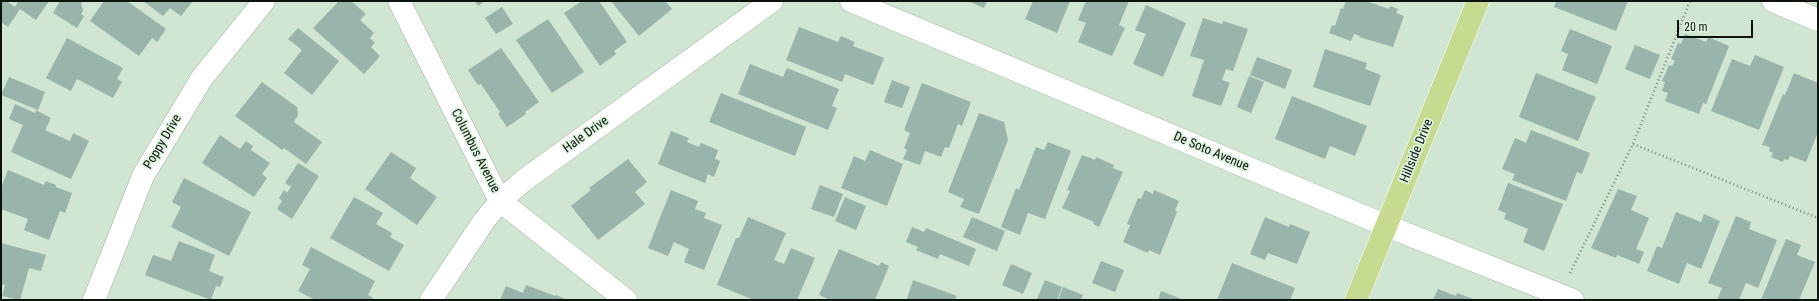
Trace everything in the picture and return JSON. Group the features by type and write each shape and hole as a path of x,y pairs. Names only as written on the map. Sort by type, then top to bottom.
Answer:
{"main road":[{"name":"Hillside Drive","path":"1356,300 1478,1"}],"street":[{"name":"Poppy Drive","path":"94,300 143,176 202,78 264,1"},
{"name":"Columbus Avenue","path":"399,1 500,201 626,300"},
{"name":"Hale Drive","path":"431,300 484,221 500,201 523,181 772,1"},
{"name":"De Soto Avenue","path":"851,1 1387,226 1566,297"},
{"path":"1773,1 1818,20"}],"path":[{"path":"1566,297 1633,144 1690,1"},
{"path":"1633,144 1818,218"}],"building":[{"path":"1,1 6,1 15,7 18,1 49,1 36,20 20,9 8,27 1,22"},
{"path":"60,1 81,1 83,11 81,14 84,16 77,28 53,13"},
{"path":"104,1 127,1 166,29 157,42 152,38 139,56 90,21"},
{"path":"143,1 193,1 181,16 170,8 163,16"},
{"path":"339,1 351,1 366,14 360,20 374,33 370,38 375,43 371,47 380,56 364,74 313,28"},
{"path":"475,1 485,1 478,6"},
{"path":"582,1 599,1 627,42 614,51 616,54 600,66 564,13"},
{"path":"611,1 665,1 672,9 639,36"},
{"path":"968,1 987,1 984,8"},
{"path":"1033,1 1070,1 1057,33 1025,19"},
{"path":"1086,1 1129,1 1119,25 1125,28 1112,56 1078,42 1086,23 1078,20"},
{"path":"1346,1 1366,1 1389,9 1390,6 1398,9 1396,13 1404,16 1393,47 1359,37 1360,36 1354,34 1351,41 1329,33 1332,25 1335,26 1341,8 1343,9"},
{"path":"1556,1 1628,1 1616,31 1554,7"},
{"path":"1146,5 1186,23 1163,77 1133,64 1146,34 1135,30"},
{"path":"502,7 513,24 496,34 485,18"},
{"path":"1203,18 1222,24 1223,21 1248,29 1233,71 1226,69 1222,80 1230,83 1221,106 1192,96 1204,60 1190,56"},
{"path":"548,19 584,72 552,93 516,40"},
{"path":"799,27 838,42 841,36 855,42 853,46 884,58 873,85 845,74 842,82 786,60"},
{"path":"298,28 339,61 312,95 284,73 302,50 288,39"},
{"path":"1570,29 1612,46 1597,84 1562,70 1568,54 1561,51"},
{"path":"1685,34 1706,42 1708,37 1729,46 1706,104 1703,103 1699,114 1665,101 1668,93 1662,91 1665,82 1662,81 1669,65 1672,66 1675,61 1671,59 1678,43 1681,44"},
{"path":"67,38 123,68 117,79 122,82 113,98 77,79 71,91 46,78"},
{"path":"1635,45 1660,55 1650,79 1625,69"},
{"path":"501,48 539,102 525,112 526,114 507,127 498,114 500,112 481,84 478,85 468,70"},
{"path":"1325,49 1367,63 1365,69 1381,75 1370,106 1313,87"},
{"path":"1755,55 1784,67 1759,130 1711,111 1732,59 1750,66"},
{"path":"1257,57 1292,70 1285,89 1250,75"},
{"path":"750,64 783,77 787,68 839,89 832,106 837,108 828,130 738,94"},
{"path":"1536,73 1596,97 1578,141 1519,117"},
{"path":"1794,73 1818,83 1818,132 1806,162 1790,156 1788,160 1784,159 1783,162 1771,157 1773,153 1769,151 1770,147 1762,145 1783,94 1785,95"},
{"path":"1249,76 1264,82 1251,113 1237,107"},
{"path":"9,77 45,92 38,110 1,95"},
{"path":"892,80 910,87 902,108 884,102"},
{"path":"262,82 297,107 298,115 294,122 322,142 306,164 284,148 282,150 235,116"},
{"path":"922,83 971,102 962,126 958,124 949,148 945,147 941,157 925,151 920,165 903,159 907,150 904,148 910,133 904,130"},
{"path":"721,93 806,127 795,156 709,122"},
{"path":"1292,96 1367,126 1355,156 1330,146 1325,159 1275,139"},
{"path":"15,104 35,113 36,110 51,118 45,130 70,141 73,133 89,141 71,179 11,152 23,125 9,119"},
{"path":"979,113 1004,122 1008,140 979,214 960,207 964,199 948,192"},
{"path":"1531,130 1590,153 1582,174 1577,172 1566,201 1512,180 1515,174 1502,169 1515,138 1526,143"},
{"path":"671,131 689,138 687,142 699,147 701,143 718,150 715,159 720,161 714,177 708,174 705,183 658,164"},
{"path":"220,135 240,149 246,141 253,146 251,150 270,163 262,174 267,178 254,197 202,163"},
{"path":"1048,142 1071,151 1045,219 1028,213 1020,235 1001,227 1016,188 1019,190 1036,147 1044,150"},
{"path":"870,150 903,164 887,206 841,188 854,156 865,161"},
{"path":"391,152 416,168 410,178 437,197 417,225 365,189"},
{"path":"1082,155 1095,160 1096,157 1114,165 1113,168 1123,172 1099,227 1093,224 1094,222 1062,208 1070,191 1067,190"},
{"path":"628,159 647,182 635,192 645,204 598,240 571,206 591,190 589,188"},
{"path":"298,163 319,176 292,219 277,209 282,201 279,198 284,190 287,193 291,187 285,183"},
{"path":"8,170 44,185 46,181 56,185 56,187 72,193 65,213 60,211 49,240 24,230 28,219 1,209 1,188"},
{"path":"184,178 251,212 229,256 171,227 181,207 172,202"},
{"path":"1508,183 1563,204 1544,251 1523,242 1528,229 1504,219 1506,213 1498,210"},
{"path":"820,185 843,194 834,217 811,209"},
{"path":"1618,189 1637,196 1631,210 1649,218 1636,249 1644,252 1639,264 1617,255 1616,258 1591,248"},
{"path":"671,190 698,201 695,209 706,213 704,218 722,225 704,270 684,262 689,249 674,242 668,256 648,248"},
{"path":"1145,190 1153,194 1154,190 1179,201 1175,210 1177,212 1160,255 1149,250 1148,253 1123,242 1130,225 1127,224 1138,198 1141,199"},
{"path":"354,197 383,213 376,224 392,233 390,237 404,245 389,271 330,238"},
{"path":"845,197 866,206 856,230 835,221"},
{"path":"1676,212 1701,222 1704,214 1720,221 1701,269 1687,263 1679,284 1647,271 1657,246 1662,248"},
{"path":"1736,216 1751,222 1749,229 1777,240 1758,288 1746,283 1739,300 1717,300 1722,288 1708,283"},
{"path":"748,217 786,233 774,260 784,264 791,248 815,258 797,300 754,300 717,285 736,238 739,238"},
{"path":"972,217 1005,231 997,251 963,237"},
{"path":"1265,217 1289,227 1290,224 1310,232 1297,264 1268,253 1265,260 1250,254"},
{"path":"912,227 924,232 926,228 976,249 969,266 940,254 938,259 916,250 918,247 906,242"},
{"path":"1786,239 1801,245 1797,255 1815,262 1799,300 1761,300"},
{"path":"179,241 215,255 209,271 224,277 220,287 216,286 211,300 145,275 153,255 171,261"},
{"path":"1,243 46,255 41,271 29,268 20,300 2,296 5,285 1,284"},
{"path":"311,247 375,281 368,295 373,298 372,300 315,300 298,291 310,269 302,265"},
{"path":"839,249 879,266 881,262 889,266 875,300 830,300 819,295"},
{"path":"1101,261 1124,270 1115,292 1092,283"},
{"path":"1232,263 1295,288 1290,300 1217,300"},
{"path":"1011,264 1032,273 1023,294 1002,285"},
{"path":"913,280 957,296 955,300 907,299"},
{"path":"1045,280 1062,287 1057,300 1037,299"},
{"path":"526,285 568,300 500,300 506,286 523,293"},
{"path":"1063,287 1083,295 1081,300 1058,300"},
{"path":"1438,289 1456,296 1457,293 1476,300 1433,300"},
{"path":"1161,291 1184,300 1158,300"}]}
